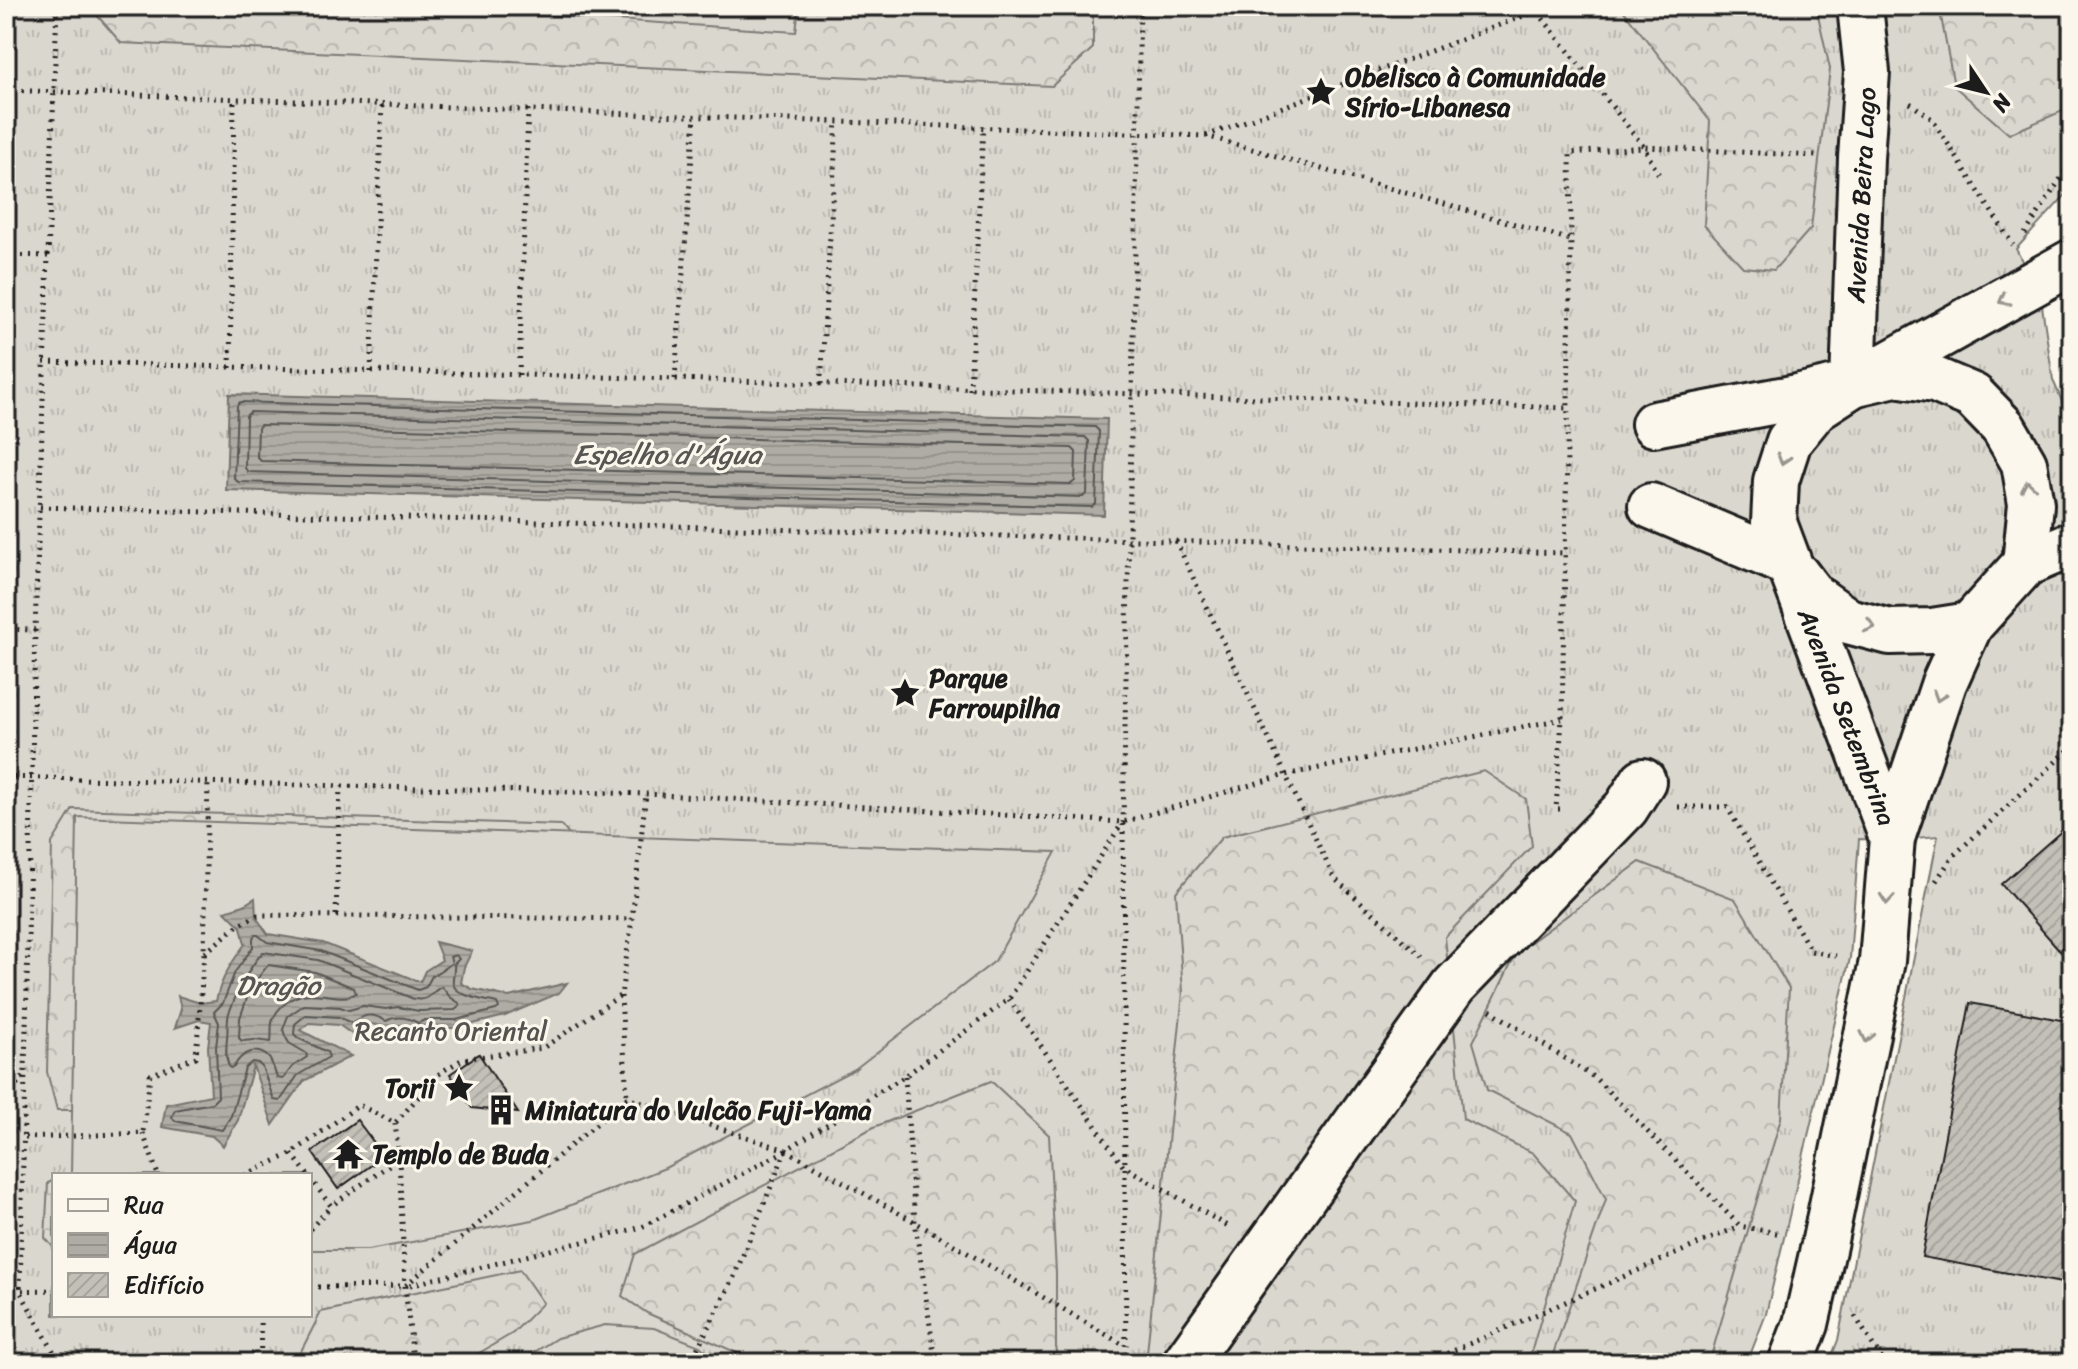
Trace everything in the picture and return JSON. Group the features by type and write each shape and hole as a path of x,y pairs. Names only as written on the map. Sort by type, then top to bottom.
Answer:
{"street":[{"name":"Avenida Beira Lago","path":"1853,384 1867,72 1860,6"},
{"name":"Avenida Setembrina","path":"1791,1363 1806,1324 1815,1285 1882,961 1892,838 1774,523 1776,481 1789,441 1816,408 1853,384 2072,262"},
{"name":"Avenida Setembrina","path":"1853,384 1895,374 1935,380 1973,396 2003,427 2024,463 2031,504 2025,564"},
{"path":"1654,424 1853,384"},
{"path":"1651,506 1789,564 1813,596 1848,621 1890,632 1932,631 1970,625"},
{"path":"1892,838 1944,683 1970,625 2025,564 2072,544"},
{"path":"1185,1363 1454,986 1635,795"}],"path":[{"path":"57,6 30,778 20,1291 60,1363"},
{"path":"1126,1363 1123,822 1140,6"},
{"path":"1206,136 1535,9 1550,6"},
{"path":"1535,9 1644,147 1659,175"},
{"path":"1867,72 1932,119 2016,249 2072,161"},
{"path":"6,90 1206,136 1571,240"},
{"path":"230,368 234,99"},
{"path":"371,372 382,104"},
{"path":"519,375 528,109"},
{"path":"675,379 695,116"},
{"path":"821,384 837,121"},
{"path":"970,390 983,126"},
{"path":"1861,158 1644,147 1570,153 1562,719 1556,809 1635,795 1727,807 1811,951 1882,961"},
{"path":"6,255 48,256"},
{"path":"44,362 1568,408"},
{"path":"40,507 1565,553"},
{"path":"6,629 35,630"},
{"path":"6,777 646,794 1123,822 1285,775 1562,719"},
{"path":"1936,882 1953,856 2072,747"},
{"path":"157,1173 143,1133 150,1075 196,1057 204,954 208,782"},
{"path":"336,915 340,786"},
{"path":"627,1098 621,995 646,794"},
{"path":"312,1287 405,1286 642,1227 786,1150 905,1076 1009,999 1123,822"},
{"path":"204,954 238,925 258,915 632,919"},
{"path":"418,1363 413,1360 405,1286 395,1123 441,1072 463,1059 543,1048 621,995"},
{"path":"1009,999 1123,1166 1268,1249"},
{"path":"6,1096 26,1074"},
{"path":"905,1076 915,1222 934,1353 943,1363"},
{"path":"627,1098 786,1150 1124,1345"},
{"path":"405,1286 627,1098"},
{"path":"249,1173 291,1154 359,1105 395,1123"},
{"path":"25,1138 143,1133"},
{"path":"690,1363 734,1277 786,1150"},
{"path":"291,1154 307,1173"},
{"path":"312,1227 331,1206 399,1158"},
{"path":"312,1180 331,1206"},
{"path":"1425,1363 1740,1226"},
{"path":"6,1291 52,1290"},
{"path":"260,1317 261,1363"}],"green space":[{"name":"Parque Farroupilha","path":"6,6 2072,6 2072,188 2016,249 2041,299 2053,380 2072,425 2072,1363 1829,1363 1838,1340 1938,836 1859,839 1850,958 1766,1314 1747,1363 6,1363"},
{"path":"89,6 405,6 796,32 799,6 1093,6 1093,48 1052,86 121,43"},
{"path":"1620,6 1816,6 1830,69 1811,228 1774,270 1743,267 1704,225 1710,121"},
{"path":"1939,6 2072,6 2072,107 2009,134 1954,86"},
{"path":"1484,771 1526,799 1532,846 1445,937 1463,1119 1533,1153 1575,1201 1531,1353 1477,1363 1146,1363 1183,992 1176,892 1222,837"},
{"path":"73,809 561,825 577,845 110,1110 57,1110 47,1072 52,843"},
{"name":"Recanto Oriental","path":"77,817 1056,852 995,961 855,1069 665,1168 533,1220 368,1250 312,1250 312,1173 71,1173"},
{"path":"1640,862 1735,899 1789,988 1781,1118 1709,1363 1550,1363 1606,1199 1572,1133 1487,1090 1473,1042 1516,953"},
{"path":"991,1081 1049,1135 1056,1273 1056,1363 747,1363 742,1355 647,1313 622,1296 635,1254 874,1127"},
{"path":"52,1181 52,1246 45,1238 48,1183"},
{"path":"520,1270 543,1303 513,1333 476,1355 470,1363 295,1363 321,1312"},
{"path":"605,1325 654,1328 700,1346 720,1363 517,1363 557,1338"}],"water":[{"name":"Espelho d'Água","path":"229,394 1107,419 1104,515 226,490"},
{"name":"Dragão","path":"255,898 256,917 268,934 323,943 420,982 425,971 442,960 435,942 472,951 461,983 472,989 509,997 567,983 559,993 505,1016 457,1028 424,1028 422,1038 408,1026 395,1025 391,1037 377,1025 363,1023 356,1037 339,1025 309,1023 300,1030 351,1056 304,1081 273,1125 253,1066 238,1120 223,1146 212,1136 162,1127 166,1104 211,1095 208,1047 211,1022 199,1020 175,1028 181,1009 178,996 200,1003 216,1001 231,964 245,944 241,927 225,911"}],"building":[{"path":"2072,822 2072,964 2001,884"},
{"path":"1970,1003 2072,1022 2072,1285 1922,1257"},
{"path":"479,1054 518,1113 472,1108 450,1074"},
{"name":"Templo de Buda","path":"357,1120 384,1156 338,1189 312,1152"}],"place":[{"name":"Obelisco à Comunidade Sírio-Libanesa","path":"1321,92"},
{"name":"Parque Farroupilha","path":"905,693"},
{"name":"Torii","path":"459,1088"},
{"name":"Miniatura do Vulcão Fuji-Yama","path":"501,1110"},
{"name":"Templo de Buda","path":"348,1154"}]}
